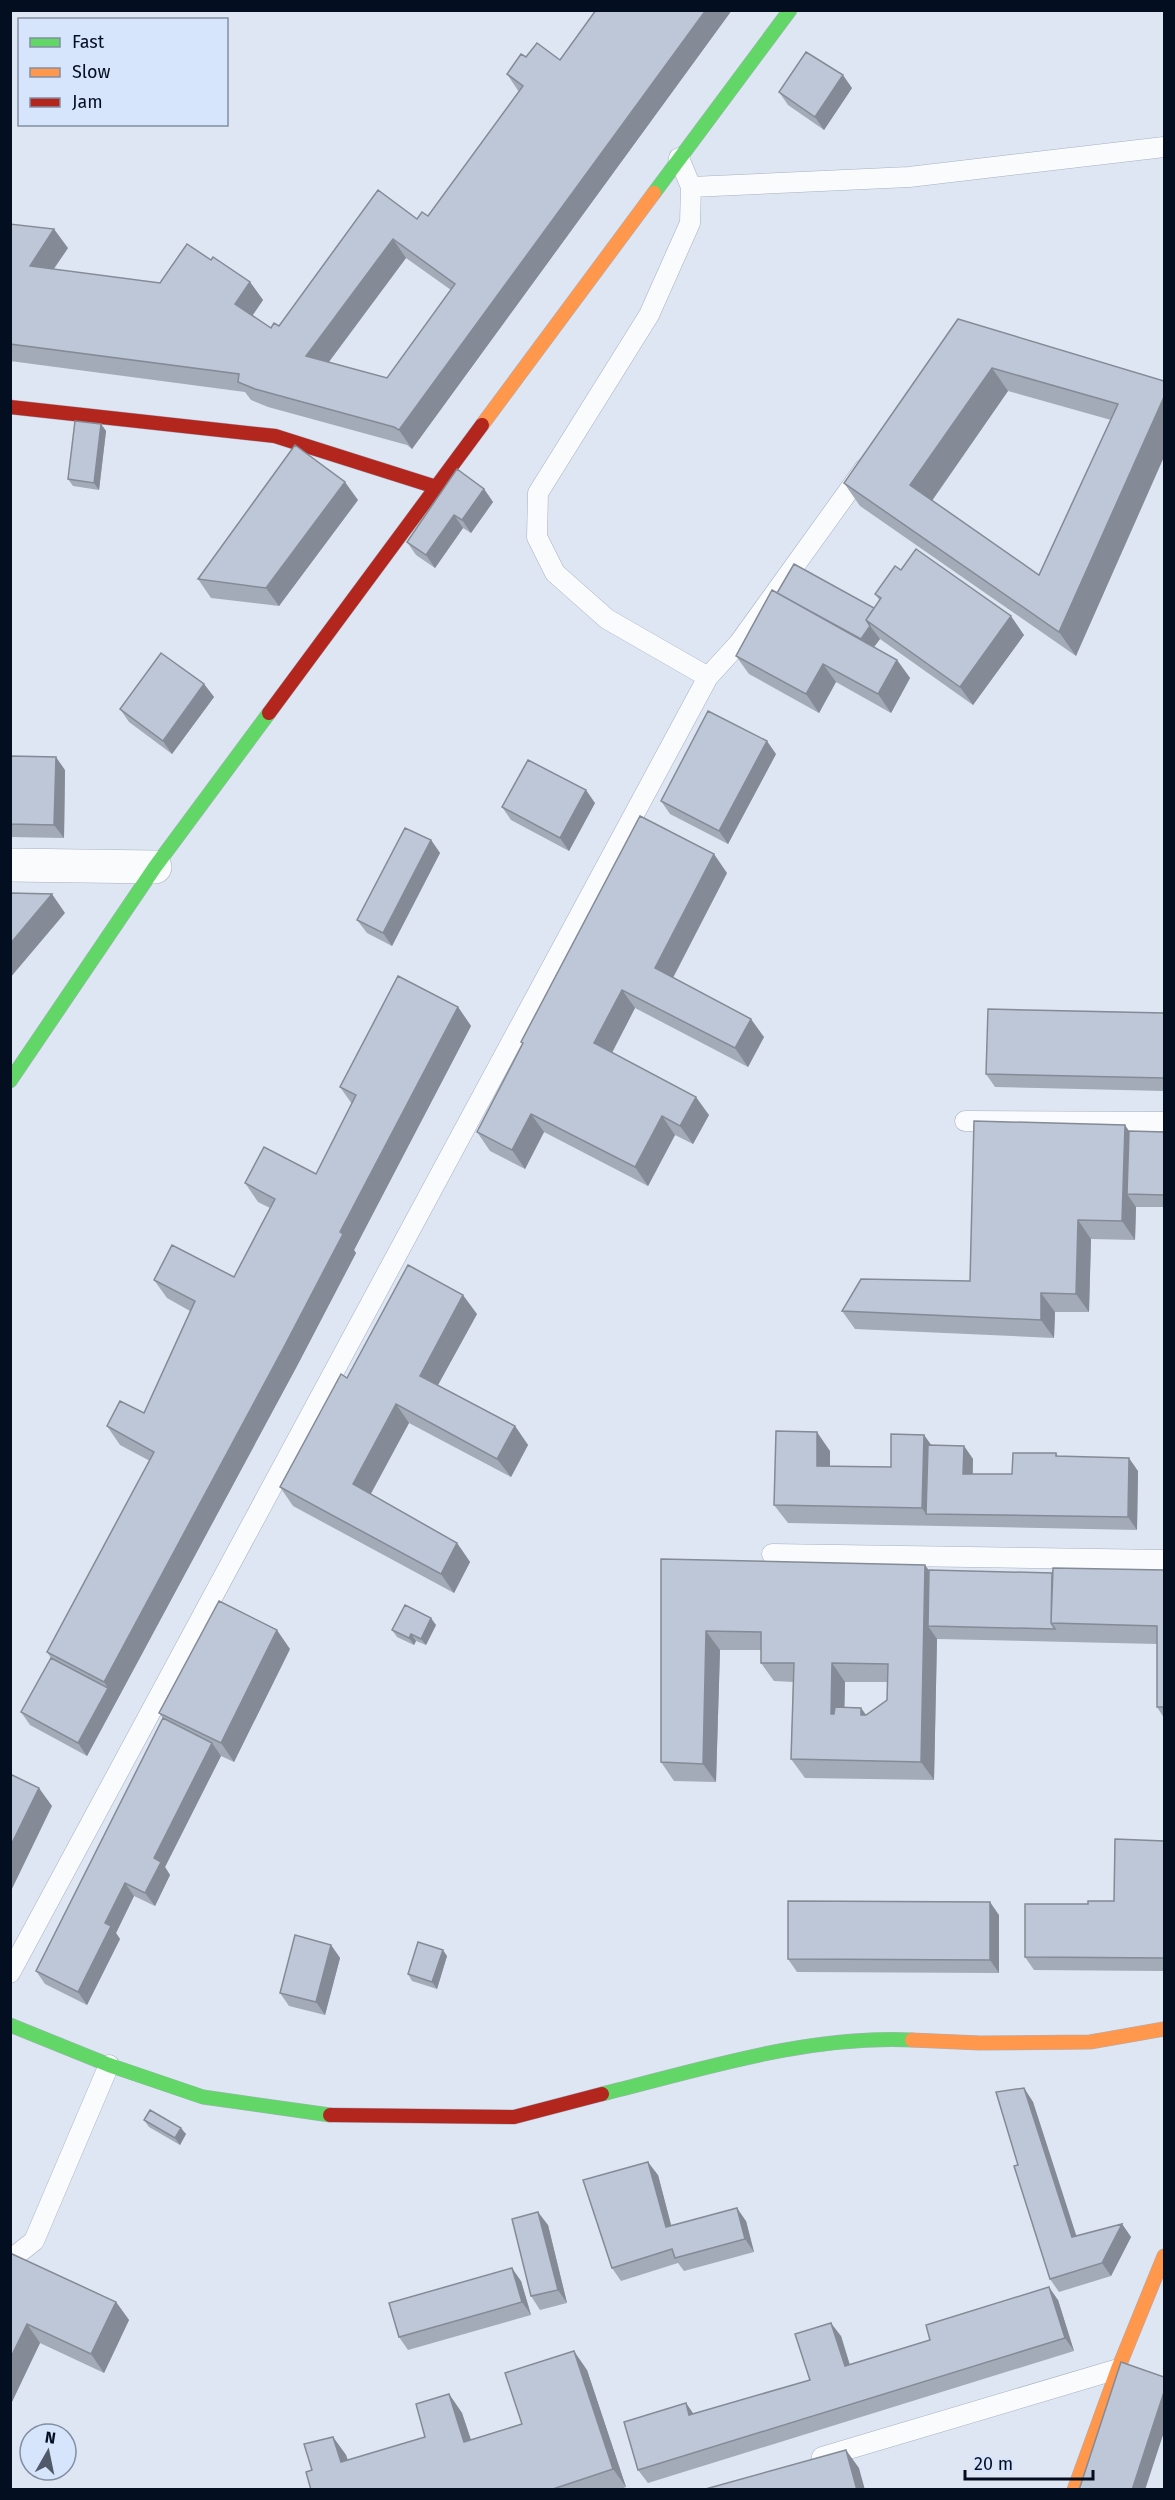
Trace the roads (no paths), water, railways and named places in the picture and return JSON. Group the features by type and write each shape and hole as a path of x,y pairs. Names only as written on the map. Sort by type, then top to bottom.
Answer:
{"street":[{"path":"10,1081 155,867 790,10"},
{"path":"10,407 275,436 436,487"},
{"path":"10,865 155,867"},
{"path":"10,2025 109,2065 203,2097 329,2115 513,2117 765,2053 787,2050 876,2038 980,2043 1090,2042 1164,2029"},
{"path":"1074,2490 1118,2369 1164,2256"}],"lane":[{"path":"691,187 909,177 1164,147"},
{"path":"679,158 691,187 690,223 649,315 538,493 537,537 555,573 607,620 708,677"},
{"path":"10,1973 708,677 739,643 873,456"},
{"path":"965,1121 1164,1122"},
{"path":"772,1554 1164,1560"},
{"path":"10,2260 34,2241 109,2065"},
{"path":"804,2463 1118,2369"}]}
